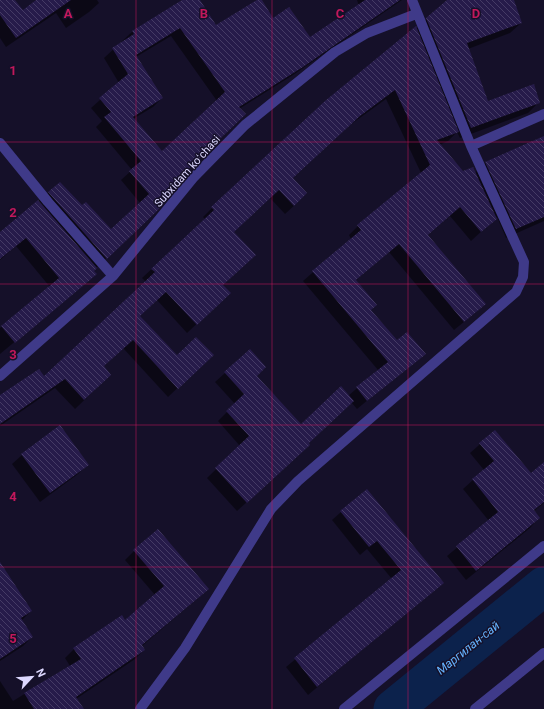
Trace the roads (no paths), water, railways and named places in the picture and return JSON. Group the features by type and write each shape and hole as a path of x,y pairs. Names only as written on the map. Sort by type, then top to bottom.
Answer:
{"street":[{"path":"140,709 185,648 271,509 298,481 516,292 523,277 524,262 471,146 416,14 412,0"},
{"name":"Subxidam koʻchasi","path":"0,376 113,276 193,178 245,125 335,52 367,33 416,14"},
{"path":"471,146 544,114"},
{"path":"0,143 48,202 113,276"},
{"path":"344,709 544,546"},
{"path":"475,709 544,652"}],"waterway":[{"name":"Маргилан-сай","path":"393,709 544,586"}]}
